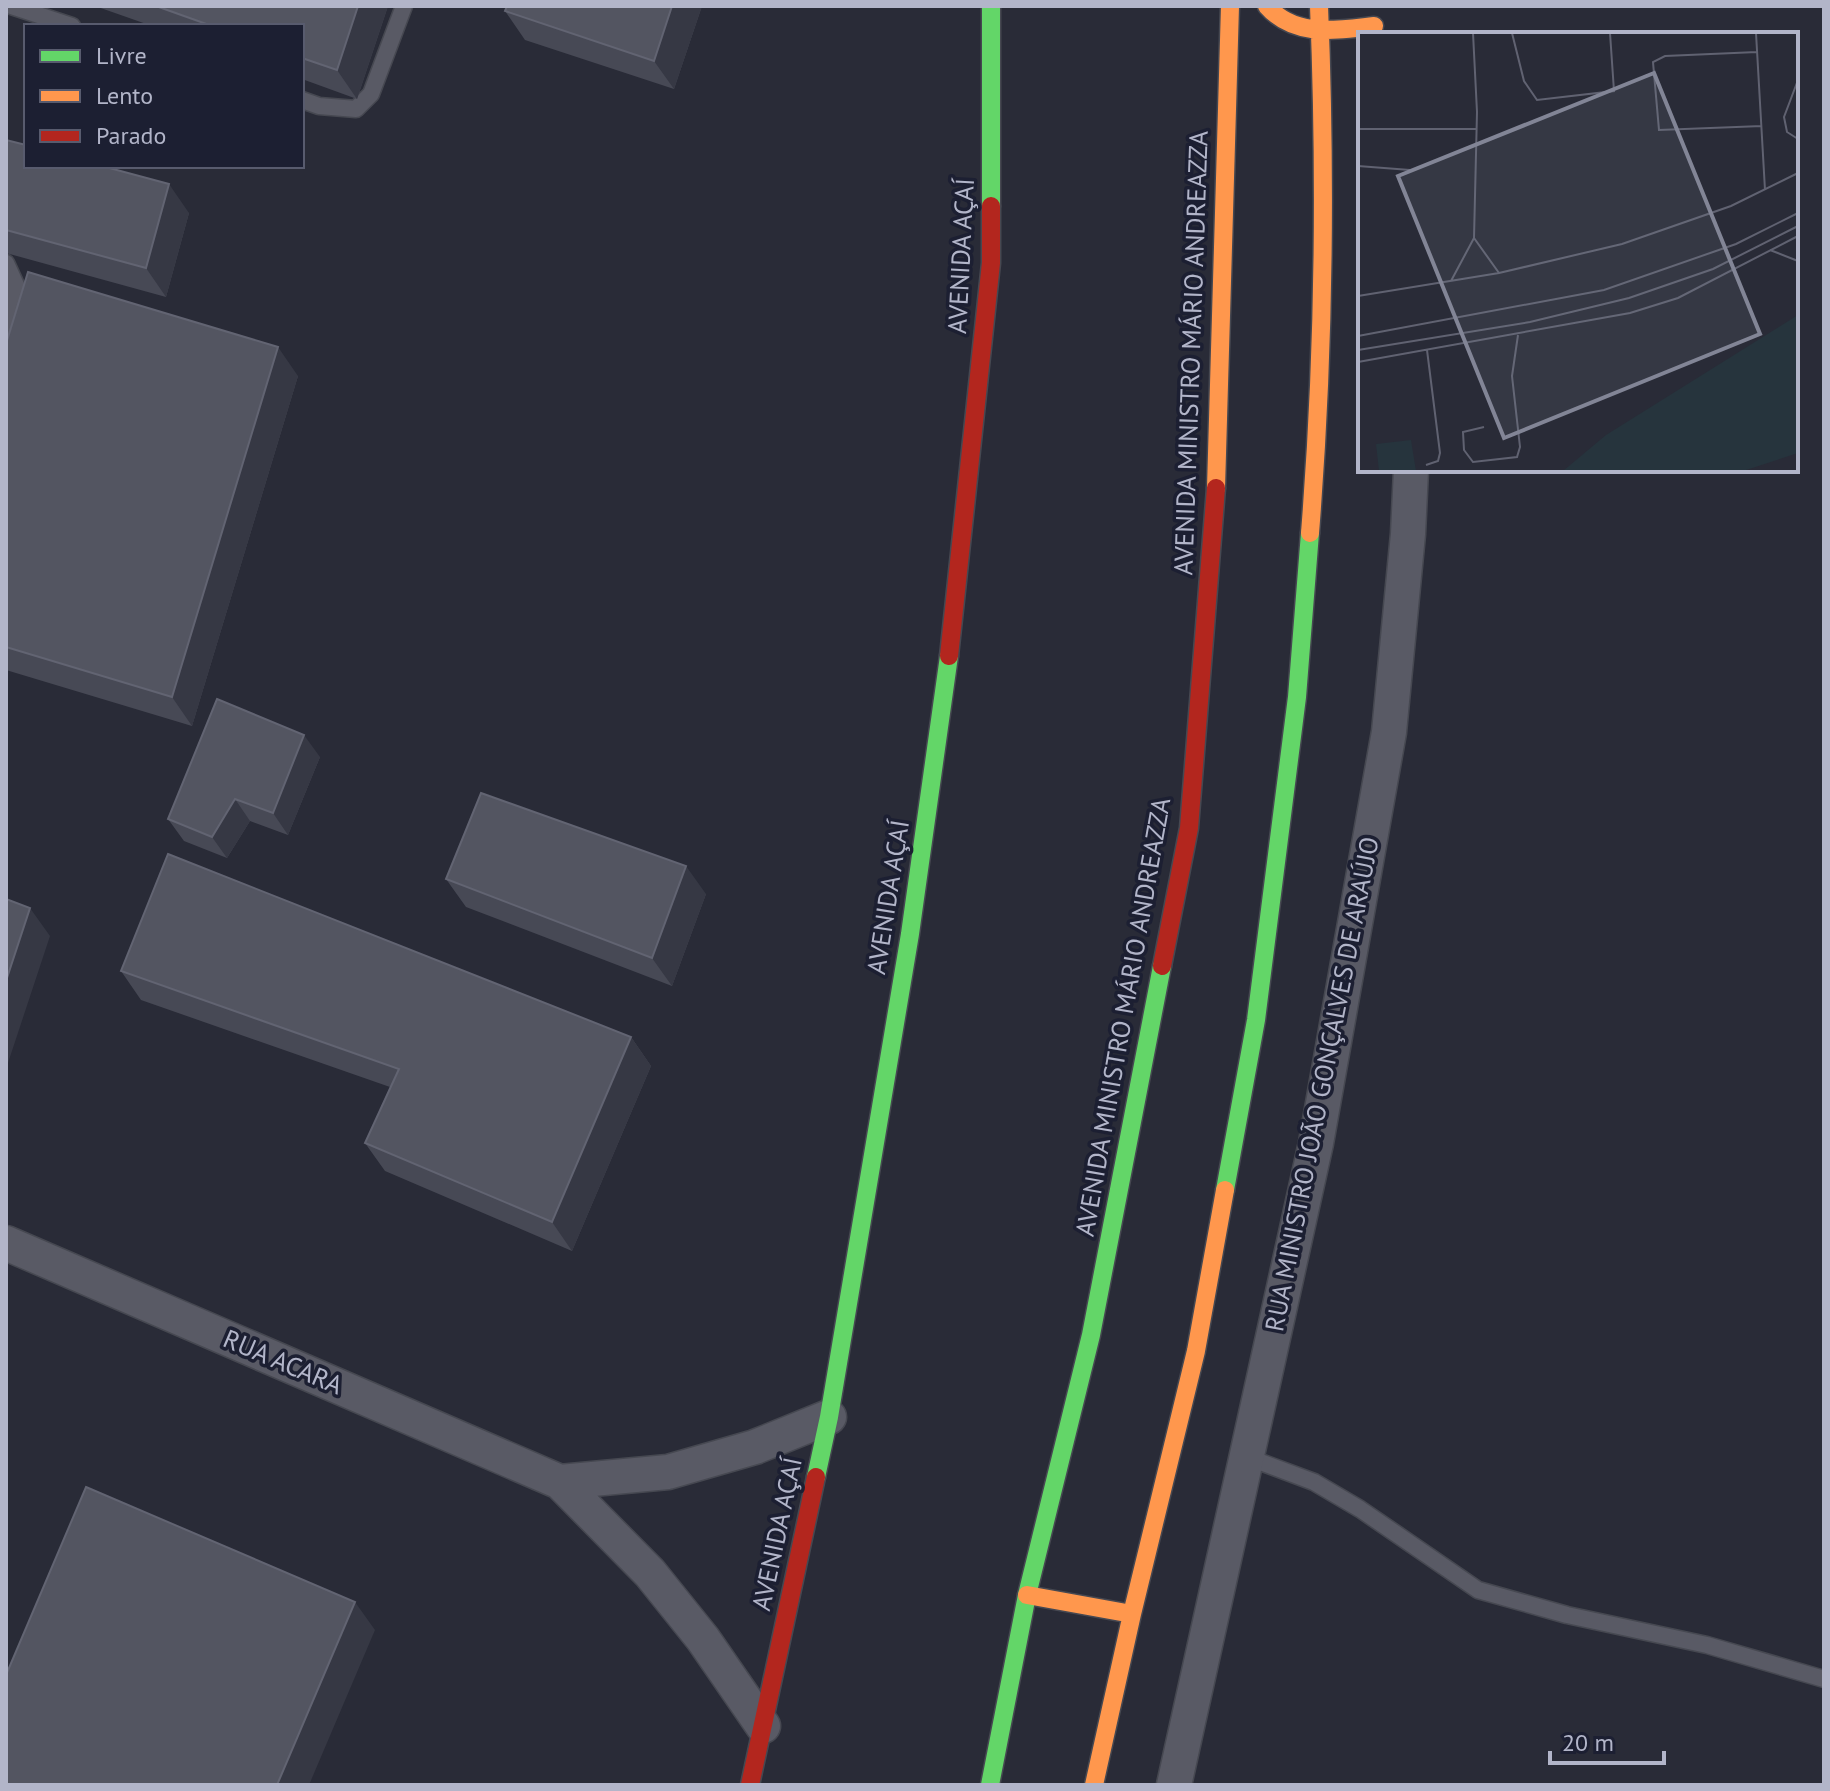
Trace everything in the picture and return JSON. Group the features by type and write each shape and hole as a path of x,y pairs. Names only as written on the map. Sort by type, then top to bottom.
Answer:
{"main road":[{"name":"AVENIDA AÇAÍ","path":"750,1785 829,1417 910,934 956,610 991,263 991,6"},
{"name":"AVENIDA MINISTRO MÁRIO ANDREAZZA","path":"990,1785 1027,1595 1091,1335 1189,828 1219,449 1230,6"},
{"path":"1267,6 1291,25 1321,31 1374,22"},
{"path":"1094,1785 1196,1351 1253,1035 1297,697 1317,442 1324,123 1319,6"},
{"path":"1027,1595 1132,1614"}],"street":[{"name":"RUA MINISTRO JOÃO GONÇALVES DE ARAÚJO","path":"1174,1785 1316,1143 1389,732 1411,472"},
{"name":"RUA ACARA","path":"6,1243 560,1482 650,1573 703,1639 763,1726"},
{"name":"RUA ACARA","path":"560,1482 668,1472 755,1447 829,1417"}],"lane":[{"path":"11,6 66,24"},
{"path":"304,101 319,106 356,109 371,94 404,6"},
{"path":"6,263 16,285 13,337 6,360"},
{"path":"1247,1457 1325,1489 1360,1509 1478,1590 1567,1615 1707,1645 1824,1679"}],"building":[{"path":"156,6 358,6 337,70 304,59 304,24 206,24"},
{"path":"507,6 672,6 654,61 505,11"},
{"path":"6,140 24,144 24,168 109,168 169,184 146,268 6,230"},
{"path":"28,272 278,347 172,697 6,647 6,344"},
{"path":"217,699 304,735 273,813 235,799 212,837 168,819"},
{"path":"481,793 686,866 652,958 446,879"},
{"path":"168,854 631,1037 552,1222 365,1143 399,1069 121,971"},
{"path":"6,899 30,908 6,981"},
{"path":"86,1487 355,1602 277,1785 6,1785 6,1675"}],"traffic: fast":[{"path":"991,6 991,206"},
{"path":"1225,1190 1256,1020 1297,697 1310,533"},
{"path":"816,1477 829,1417 910,934 949,656"},
{"path":"990,1785 1027,1595 1091,1335 1162,966"}],"traffic: slow":[{"path":"1216,488 1230,6"},
{"path":"1267,6 1290,23 1317,30 1374,26"},
{"path":"1310,533 1322,270 1323,138 1319,6"},
{"path":"1094,1785 1196,1351 1225,1190"},
{"path":"1027,1595 1132,1614"}],"traffic: jam":[{"path":"949,656 991,263 991,206"},
{"path":"1162,966 1189,828 1216,488"},
{"path":"750,1785 816,1477"}]}
